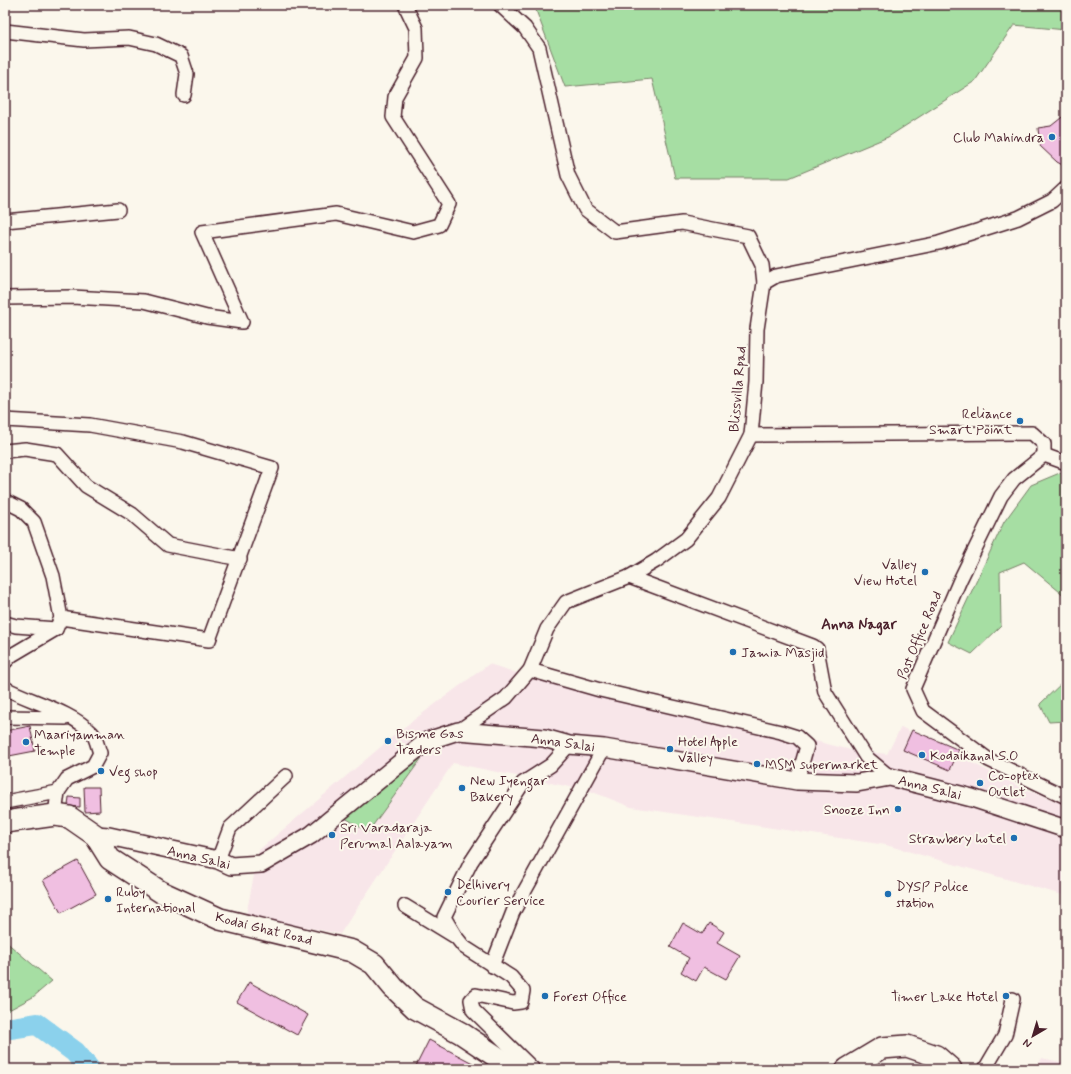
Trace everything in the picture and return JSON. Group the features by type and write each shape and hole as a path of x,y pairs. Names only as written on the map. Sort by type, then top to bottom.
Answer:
{"main road":[{"name":"Kodai Ghat Road","path":"5,822 55,815 69,817 95,835 110,859 162,892 220,919 352,951 374,964 393,987 415,1008 461,1034 515,1069"},
{"path":"847,1069 882,1048 907,1046 936,1056 951,1069"}],"street":[{"path":"5,298 72,297 144,301 207,317 242,322 202,232 336,214 413,232 439,225 449,204 393,117 395,97 417,58 416,28 405,5"},
{"name":"Blissvilla Rpad","path":"458,731 506,698 530,670 547,628 566,602 629,578 686,539 719,498 751,435 756,382 758,329 764,283 762,265 748,236 682,224 615,232 585,209 568,175 539,48 526,28 500,5"},
{"path":"5,31 84,40 129,38 156,44 181,56 187,74 184,95"},
{"path":"764,283 776,276 939,243 1004,223 1018,218 1052,201 1066,188"},
{"path":"5,221 118,210"},
{"path":"5,420 90,425 183,442 272,468 240,559 209,640 59,624 16,626 5,623"},
{"path":"751,435 1032,433 1044,444 1044,455 1066,463"},
{"path":"5,451 25,448 57,454 86,486 132,514 168,545 240,559"},
{"name":"Post Office Road","path":"1044,455 1014,479 1001,496 957,587 913,689 923,711 989,760 1066,798"},
{"path":"5,501 21,510 34,522 53,576 59,624"},
{"path":"629,578 813,646 817,650 826,692 866,757 890,777"},
{"path":"5,662 12,655 59,624"},
{"path":"530,670 600,690 781,732 797,738 807,746 797,781"},
{"path":"5,688 22,697 33,700 72,718 93,734 100,753 93,766 67,779 58,792 55,815"},
{"path":"5,700 22,697"},
{"path":"5,717 72,718"},
{"name":"Anna Salai","path":"95,835 109,836 218,860 231,866 261,864 311,835 427,741 458,731 544,738 569,745 604,748 797,781 857,783 890,777 972,798 1066,829"},
{"path":"533,1069 473,1010 471,1000 476,995 513,1003 521,1002 523,991 511,977 464,947 444,917 471,862 523,783 551,765 569,745"},
{"path":"492,966 513,912 604,748"},
{"path":"218,860 230,828 286,776"},
{"path":"5,802 58,792"},
{"path":"405,906 456,937"},
{"path":"985,1069 1005,1035 1014,999"}],"shaded area":[{"path":"489,664 536,679 791,735 851,750 887,754 901,727 1022,788 1066,805 1066,896 886,845 631,807 590,791 453,763 340,934 246,915 259,850 403,728"},
{"path":"1041,1058 1066,1063 1066,1069 1037,1069"}],"green space":[{"path":"534,5 1066,5 1066,30 1014,25 975,81 888,137 789,178 675,178 652,79 565,87"},
{"path":"1062,472 1066,474 1066,597 1024,562 1000,572 1001,626 972,654 948,642 1004,522 1031,485"},
{"path":"1066,679 1066,721 1049,722 1040,704"},
{"path":"424,755 368,832 342,816"},
{"path":"5,941 52,981 33,997 5,1012"}],"building":[{"name":"Club Mahindra","path":"1066,114 1066,167 1057,162 1040,146 1038,128 1051,126"},
{"path":"30,726 35,751 9,756 5,731"},
{"path":"912,730 959,750 950,770 903,750"},
{"path":"84,787 99,787 100,811 85,812"},
{"path":"69,797 80,798 80,807 68,806"},
{"path":"78,861 96,894 61,913 43,880"},
{"path":"683,923 702,934 709,923 724,932 717,943 740,956 726,979 704,967 696,981 681,972 689,958 670,947"},
{"path":"249,982 308,1015 297,1035 237,1002"},
{"path":"429,1040 484,1069 415,1068"}],"waterway":[{"path":"5,1029 37,1024 75,1052 89,1069"}],"place":[{"name":"Club Mahindra","path":"1052,137"},
{"name":"Reliance Smart Point","path":"1020,421"},
{"name":"Valley View Hotel","path":"925,572"},
{"name":"Jamia Masjid","path":"733,652"},
{"name":"Bisme Gas Traders","path":"388,741"},
{"name":"Maariyamman Temple","path":"26,742"},
{"name":"Hotel Apple Valley","path":"670,749"},
{"name":"Kodaikanal S.O","path":"922,755"},
{"name":"MSM supermarket","path":"757,764"},
{"name":"Veg shop","path":"101,771"},
{"name":"Co-optex Outlet","path":"980,783"},
{"name":"New Iyengar Bakery","path":"462,788"},
{"name":"Snooze Inn","path":"898,809"},
{"name":"Sri Varadaraja Perumal Aalayam","path":"332,835"},
{"name":"Strawbery hotel","path":"1014,838"},
{"name":"Delhivery Courier Service","path":"448,892"},
{"name":"DYSP Police station","path":"888,894"},
{"name":"Ruby International","path":"108,899"},
{"name":"Forest Office","path":"545,996"},
{"name":"Timer Lake Hotel","path":"1006,996"}],"district":[{"name":"Anna Nagar","path":"859,624"}]}
